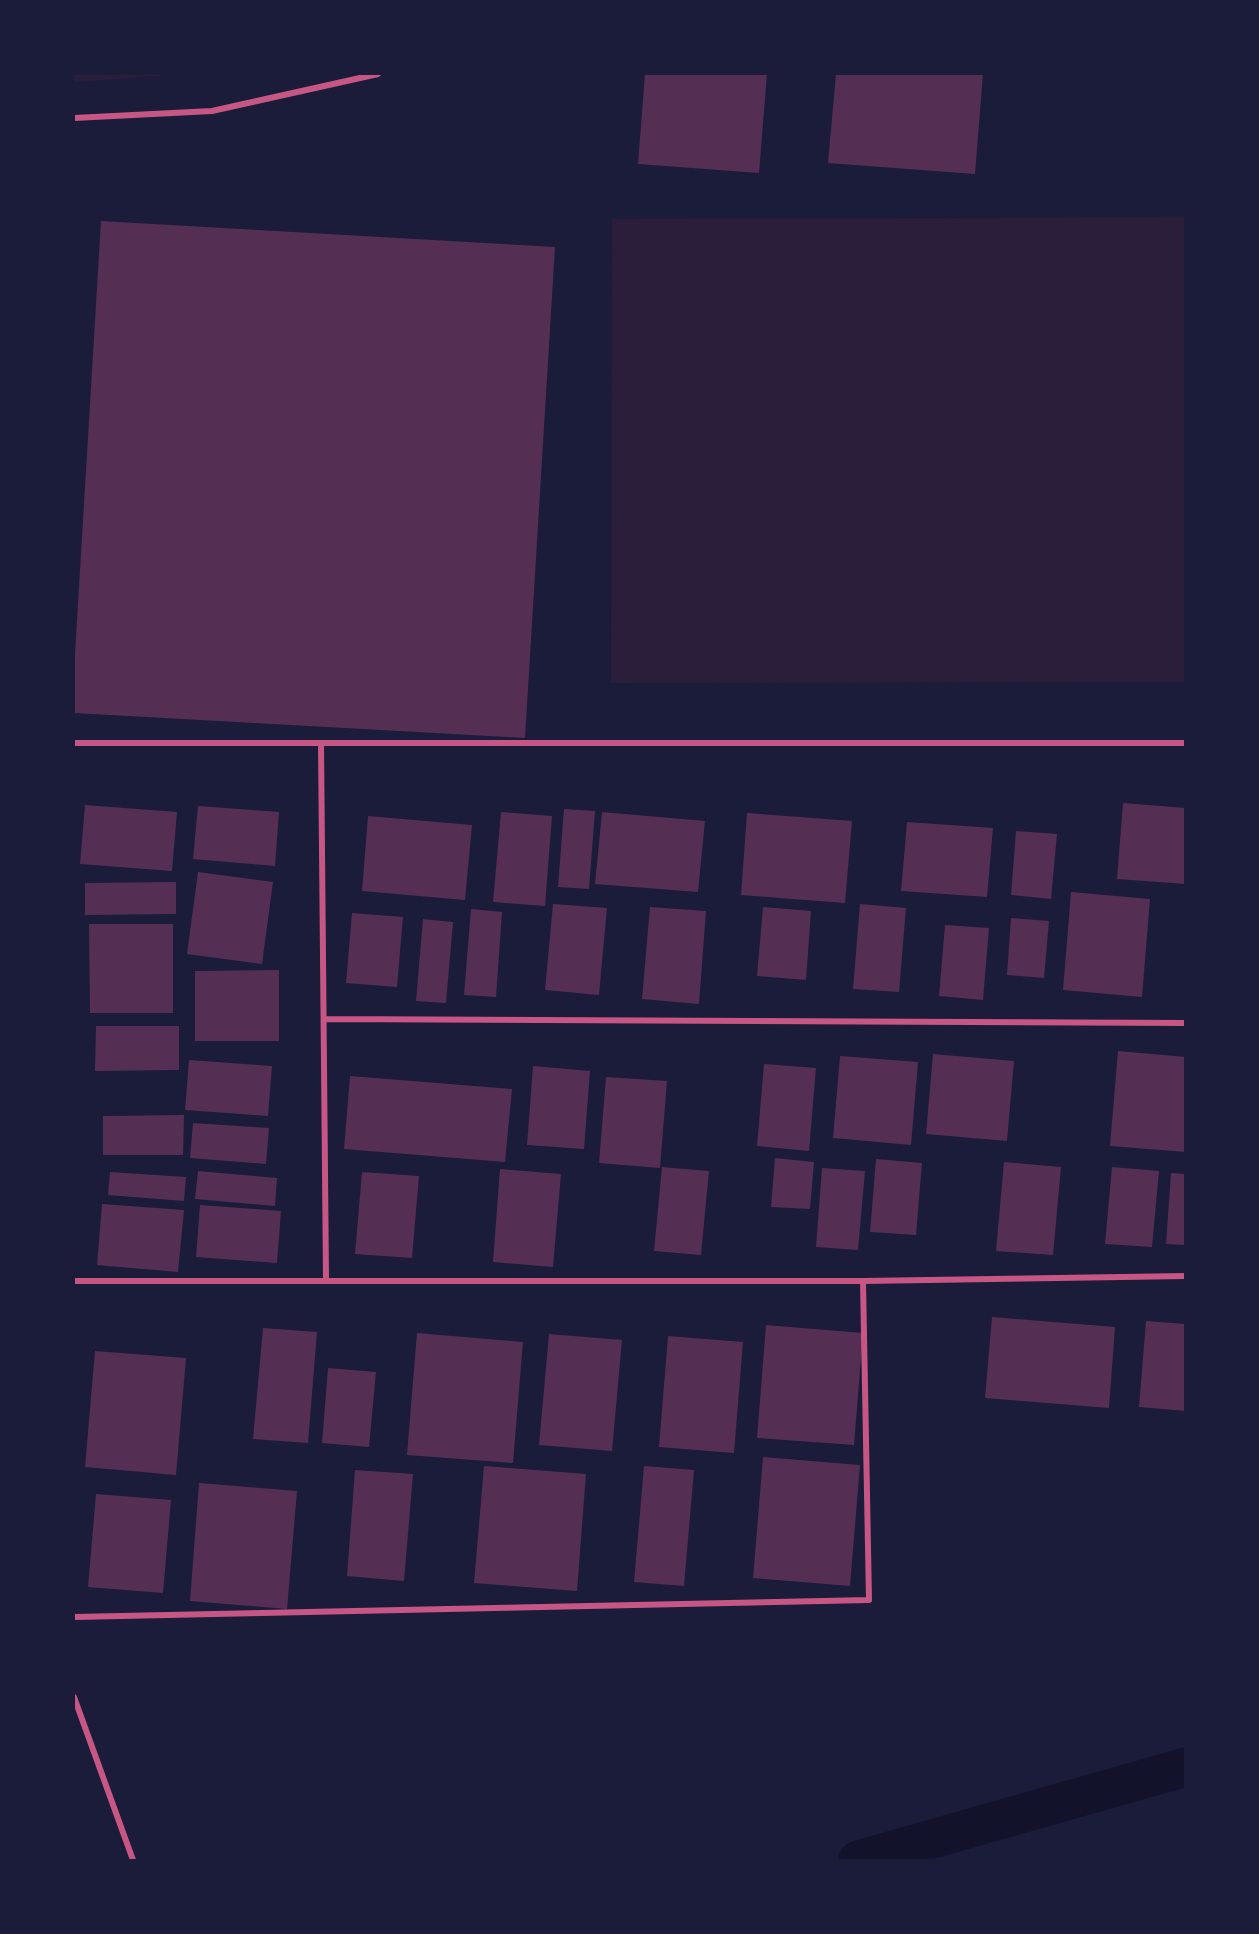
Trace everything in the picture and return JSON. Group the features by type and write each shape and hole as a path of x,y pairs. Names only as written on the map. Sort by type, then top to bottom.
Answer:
{"street":[{"path":"74,118 212,111 378,74"},
{"path":"74,743 1185,743"},
{"path":"321,743 326,1280"},
{"path":"324,1020 1185,1023"},
{"path":"74,1281 863,1281 1185,1276"},
{"path":"74,1617 869,1600 863,1281"},
{"path":"74,1697 133,1860"}],"shaded area":[{"path":"74,74 182,74 74,82"},
{"path":"1185,217 1185,682 611,683 612,219"}],"building":[{"path":"645,74 767,74 759,173 638,164"},
{"path":"836,74 983,74 975,174 828,163"},
{"path":"101,221 555,247 525,738 74,713 74,670"},
{"path":"1123,803 1186,808 1186,884 1117,879"},
{"path":"85,805 177,812 172,871 80,864"},
{"path":"198,806 279,812 275,866 193,859"},
{"path":"564,809 595,811 589,889 558,887"},
{"path":"501,812 552,816 545,906 493,902"},
{"path":"602,812 705,821 698,892 595,884"},
{"path":"747,813 852,821 845,903 741,895"},
{"path":"368,816 472,825 465,900 362,891"},
{"path":"907,822 993,828 987,897 901,891"},
{"path":"1016,831 1057,834 1051,899 1011,895"},
{"path":"198,872 273,882 262,964 187,954"},
{"path":"176,882 176,914 85,915 85,883"},
{"path":"1071,892 1150,899 1142,997 1063,990"},
{"path":"553,904 607,908 599,995 545,990"},
{"path":"860,904 906,908 899,992 853,989"},
{"path":"650,907 706,911 699,1004 642,999"},
{"path":"763,907 811,911 806,980 757,976"},
{"path":"471,909 502,912 496,997 464,995"},
{"path":"352,913 403,917 397,987 346,983"},
{"path":"1011,918 1049,921 1044,978 1007,975"},
{"path":"423,919 453,922 446,1003 416,1001"},
{"path":"89,924 173,924 173,1013 90,1013"},
{"path":"945,925 989,928 983,1000 939,996"},
{"path":"279,970 279,1041 195,1041 195,971"},
{"path":"96,1026 179,1026 179,1070 95,1071"},
{"path":"1118,1051 1186,1057 1186,1152 1110,1146"},
{"path":"933,1054 1014,1061 1007,1141 926,1134"},
{"path":"840,1056 918,1062 911,1145 833,1138"},
{"path":"189,1060 272,1066 268,1116 185,1110"},
{"path":"764,1064 816,1068 809,1151 757,1146"},
{"path":"533,1066 590,1071 584,1149 527,1145"},
{"path":"350,1076 512,1089 505,1162 344,1149"},
{"path":"606,1077 667,1081 660,1168 599,1163"},
{"path":"184,1115 183,1155 103,1155 103,1116"},
{"path":"193,1123 269,1128 266,1164 190,1158"},
{"path":"775,1158 814,1162 810,1209 771,1207"},
{"path":"876,1159 922,1163 916,1235 870,1232"},
{"path":"1004,1162 1061,1167 1053,1255 996,1251"},
{"path":"662,1167 709,1171 701,1255 654,1251"},
{"path":"1112,1167 1159,1171 1152,1247 1105,1244"},
{"path":"822,1168 865,1171 858,1250 816,1247"},
{"path":"500,1169 561,1174 553,1267 493,1262"},
{"path":"198,1171 277,1178 275,1206 195,1199"},
{"path":"110,1172 186,1177 184,1201 108,1195"},
{"path":"362,1172 419,1176 412,1258 355,1254"},
{"path":"1171,1173 1186,1174 1186,1245 1166,1244"},
{"path":"102,1204 184,1210 178,1272 97,1265"},
{"path":"200,1205 281,1211 277,1263 196,1257"},
{"path":"992,1317 1115,1327 1109,1408 985,1398"},
{"path":"1146,1321 1186,1324 1186,1411 1139,1407"},
{"path":"766,1325 863,1333 854,1445 757,1438"},
{"path":"263,1328 317,1332 308,1443 253,1439"},
{"path":"417,1333 523,1342 513,1463 407,1455"},
{"path":"549,1334 622,1340 612,1451 539,1445"},
{"path":"668,1336 743,1342 734,1453 659,1447"},
{"path":"95,1351 186,1358 176,1475 85,1467"},
{"path":"328,1368 376,1372 369,1447 322,1443"},
{"path":"763,1457 860,1465 850,1586 753,1578"},
{"path":"484,1466 586,1474 577,1591 474,1583"},
{"path":"644,1466 694,1470 684,1586 634,1582"},
{"path":"355,1470 413,1474 404,1581 347,1576"},
{"path":"199,1483 297,1491 287,1609 190,1601"},
{"path":"96,1494 171,1500 163,1593 88,1587"}],"waterway":[{"path":"858,1860 1186,1767"}]}
